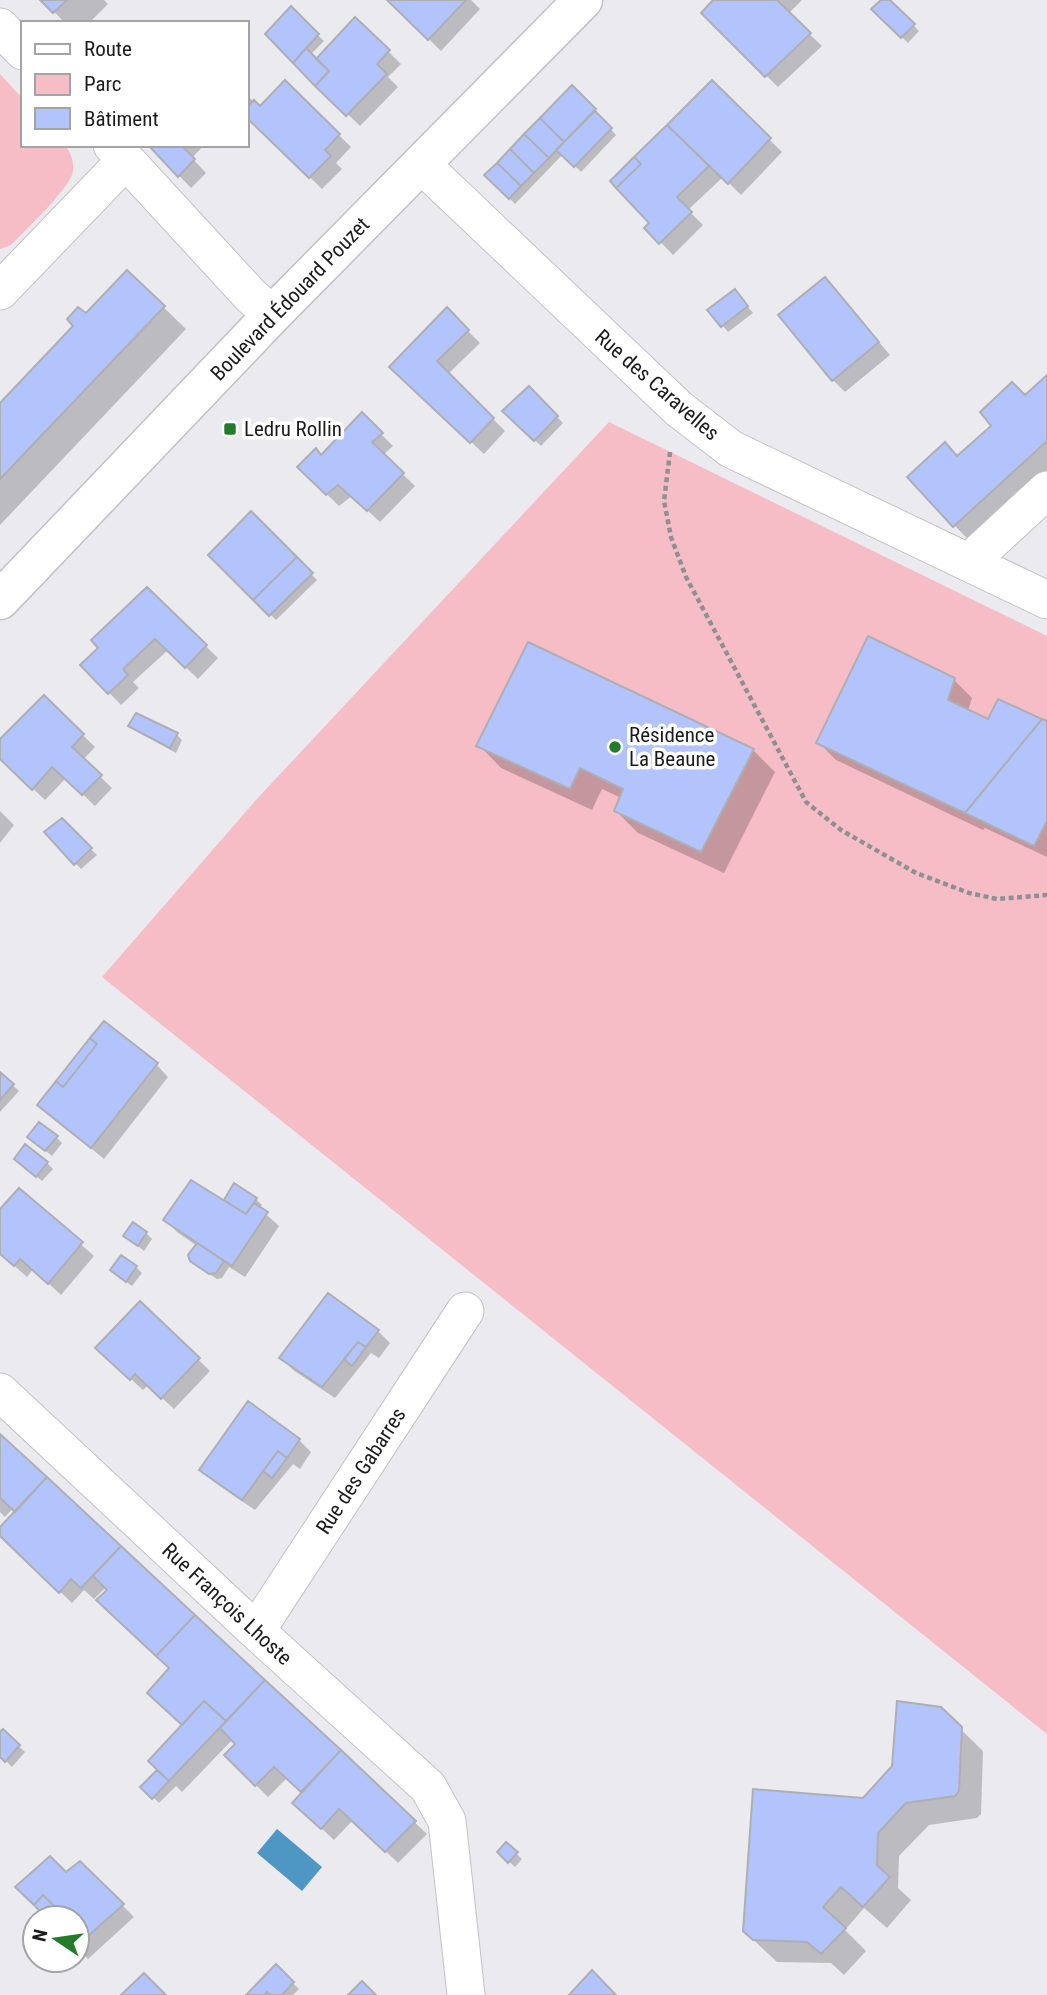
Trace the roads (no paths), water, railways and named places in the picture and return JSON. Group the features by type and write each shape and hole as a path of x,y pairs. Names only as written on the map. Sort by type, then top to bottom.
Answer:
{"street":[{"name":"Boulevard Édouard Pouzet","path":"0,600 272,315 583,0"},
{"path":"0,27 21,49"},
{"path":"0,291 119,153 250,295 272,315"},
{"name":"Rue des Caravelles","path":"422,165 679,410 732,449 1047,600"},
{"path":"969,562 1047,490"},
{"name":"Rue des Gabarres","path":"256,1631 465,1311"},
{"name":"Rue François Lhoste","path":"0,1392 428,1787 447,1821 466,1995"}],"water":[{"path":"277,1829 322,1867 302,1891 257,1853"}],"place":[{"name":"Ledru Rollin","path":"230,429"},
{"name":"Résidence La Beaune","path":"615,747"}]}
